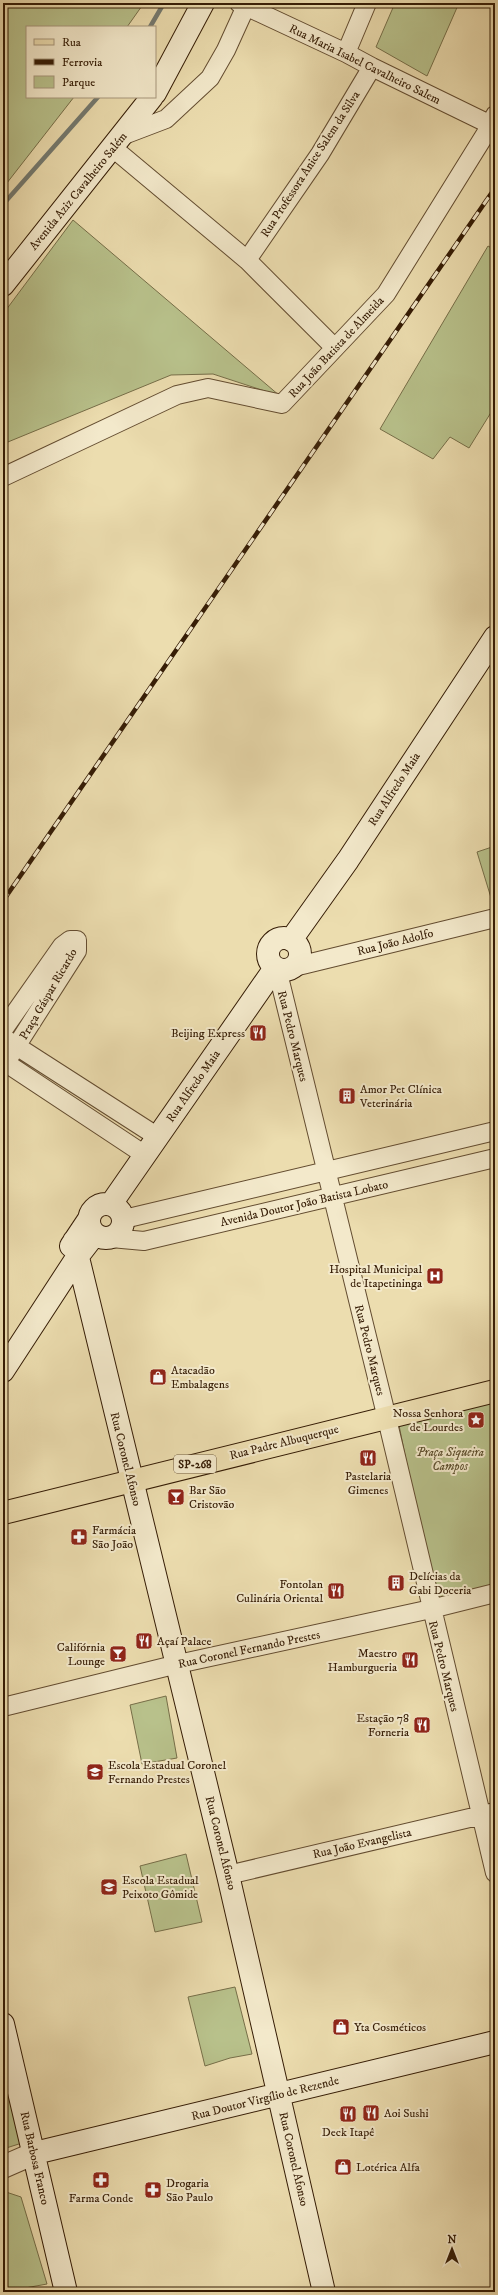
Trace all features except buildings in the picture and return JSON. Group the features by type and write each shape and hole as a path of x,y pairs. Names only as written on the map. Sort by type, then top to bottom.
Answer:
{"main road":[{"path":"156,91 203,3"},
{"name":"Avenida Aziz Cavalheiro Salém","path":"3,285 118,142 151,98"},
{"name":"Rua Alfredo Maia","path":"98,1230 121,1232 117,1212 145,1155 282,968 301,955 298,945 291,940 348,860 495,637"},
{"path":"3,1371 29,1331 76,1249 98,1230 91,1213 99,1205 117,1212"},
{"name":"Rua Coronel Afonso","path":"76,1249 131,1480 178,1664 280,2094 324,2292"},
{"name":"Rua Padre Albuquerque","path":"3,1513 386,1416 495,1391"},
{"name":"Rua Barbosa Franco","path":"3,2024 31,2155 66,2292"},
{"name":"Rua Doutor Virgílio de Rezende","path":"3,2167 31,2155 495,2042"}],"street":[{"path":"346,52 367,3"},
{"path":"243,5 226,50 210,78 166,119 118,142 247,260 335,348"},
{"name":"Rua Maria Isabel Cavalheiro Salem","path":"243,5 346,52 372,68 493,120"},
{"name":"Rua Professora Anice Salem da Silva","path":"247,260 320,154 372,68"},
{"name":"Rua João Batista de Almeida","path":"3,477 177,395 208,388 282,404 386,294 493,120"},
{"name":"Rua João Adolfo","path":"282,968 495,918"},
{"name":"Praça Gáspar Ricardo","path":"3,1030 62,946 70,940 77,940 77,951 10,1042 4,1064"},
{"name":"Rua Pedro Marques","path":"282,968 326,1171 386,1416 431,1609 488,1813 495,1873"},
{"path":"10,1042 158,1137"},
{"path":"4,1064 145,1155"},
{"path":"117,1212 326,1171 495,1131"},
{"name":"Avenida Doutor João Batista Lobato","path":"98,1230 144,1241 495,1158"},
{"name":"Rua Coronel Fernando Prestes","path":"3,1707 178,1664 431,1609 495,1593"},
{"name":"Rua João Evangelista","path":"228,1875 488,1813"},
{"path":"3,2161 31,2155"}],"green space":[{"path":"3,3 144,3 128,26 26,26 26,98 73,98 3,188"},
{"path":"395,3 459,3 427,76 376,47"},
{"path":"73,220 280,396 213,374 171,375 3,444 3,314"},
{"path":"488,246 495,250 495,406 469,448 450,437 433,459 380,429"},
{"path":"495,846 495,900 492,901 477,852"},
{"name":"Praça Siqueira Campos","path":"495,1402 495,1588 434,1602 399,1425"},
{"path":"166,1696 177,1758 142,1764 130,1705"},
{"path":"186,1854 202,1922 155,1932 140,1866"},
{"path":"235,1987 252,2054 230,2058 205,2066 188,1997"},
{"path":"3,2064 22,2143 3,2149"},
{"path":"3,2191 21,2197 47,2284 3,2292"}],"waterway":[{"path":"151,26 164,3"},
{"path":"3,208 6,201 97,98"}],"railway":[{"path":"3,901 495,188"}],"place":[{"name":"Beijing Express","path":"258,1033"},
{"name":"Amor Pet Clínica Veterinária","path":"347,1096"},
{"name":"Hospital Municipal de Itapetininga","path":"435,1276"},
{"name":"Atacadão Embalagens","path":"158,1377"},
{"name":"Nossa Senhora de Lourdes","path":"476,1420"},
{"name":"Pastelaria Gimenes","path":"368,1458"},
{"name":"Bar São Cristovão","path":"176,1497"},
{"name":"Farmácia São João","path":"79,1537"},
{"name":"Delícias da Gabi Doceria","path":"396,1583"},
{"name":"Fontolan Culinária Oriental","path":"336,1591"},
{"name":"Açaí Palace","path":"144,1641"},
{"name":"Califórnia Lounge","path":"118,1654"},
{"name":"Maestro Hamburgueria","path":"410,1660"},
{"name":"Estação 78 Forneria","path":"422,1725"},
{"name":"Escola Estadual Coronel Fernando Prestes","path":"95,1772"},
{"name":"Escola Estadual Peixoto Gômide","path":"109,1887"},
{"name":"Yta Cosméticos","path":"341,2027"},
{"name":"Aoi Sushi","path":"371,2113"},
{"name":"Deck Itapê","path":"348,2114"},
{"name":"Lotérica Alfa","path":"343,2167"},
{"name":"Farma Conde","path":"101,2180"},
{"name":"Drogaria São Paulo","path":"153,2190"}]}
